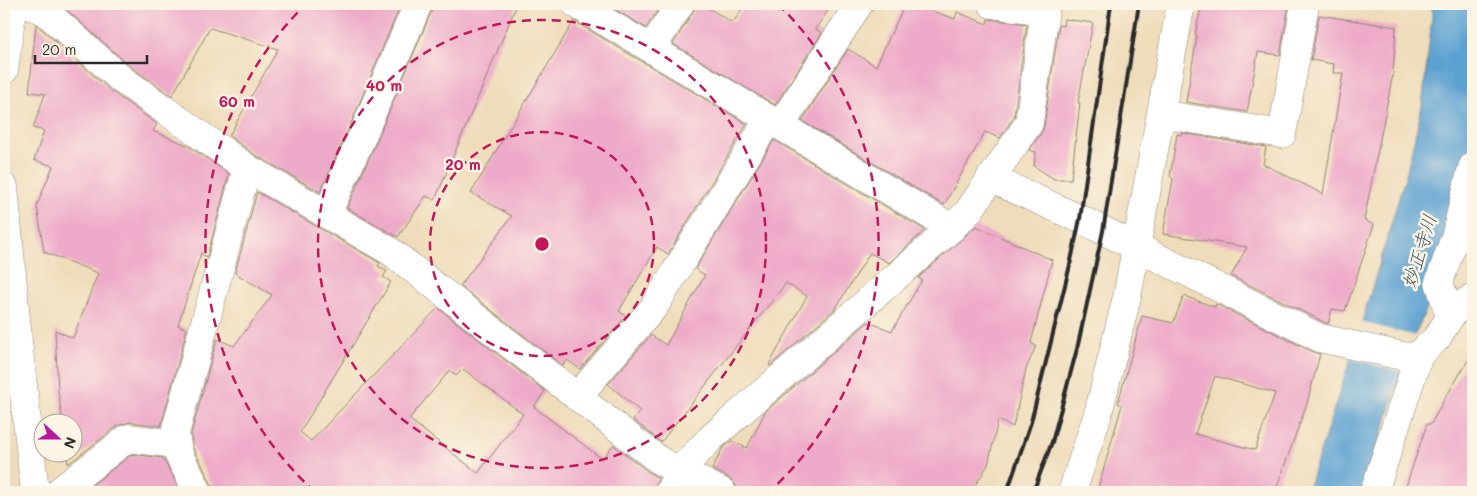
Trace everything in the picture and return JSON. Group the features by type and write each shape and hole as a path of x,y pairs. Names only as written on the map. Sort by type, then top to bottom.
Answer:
{"street":[{"path":"4,70 13,4"},
{"path":"26,4 45,11 121,79 247,168 390,251 660,461 674,482 722,492"},
{"path":"327,214 418,4"},
{"path":"576,4 952,228"},
{"path":"651,49 680,4"},
{"path":"577,397 654,307 774,123 860,4"},
{"path":"674,482 710,439 968,212 1030,123 1046,7 992,4"},
{"path":"1072,492 1098,414 1127,298 1181,4"},
{"path":"1161,114 1282,134 1305,4"},
{"path":"1450,317 1439,282 1455,237 1473,166"},
{"path":"198,492 178,453 175,432 247,168"},
{"path":"990,178 1080,219 1320,338 1413,356"},
{"path":"4,187 11,337 35,492"},
{"path":"1374,492 1413,356 1437,338 1450,317 1458,308 1473,297"},
{"path":"58,492 128,438 176,444"}],"water":[{"name":"妙正寺川","path":"1432,4 1473,4 1473,147 1465,185 1431,300 1411,342 1364,492 1307,492 1355,345 1407,171 1422,106"}],"pier":[{"path":"1360,322 1416,336 1405,373 1349,358"}],"building":[{"path":"60,4 401,4 320,192 255,155 229,136 278,49 210,28 172,96 131,67"},
{"path":"433,4 517,4 435,200 426,196 398,237 347,208"},
{"path":"611,4 662,4 646,28 609,6"},
{"path":"695,4 702,4 733,23 745,4 833,4 815,29 822,33 775,105 673,44 693,12"},
{"path":"905,4 913,4 955,19 957,12 987,24 988,19 1027,24 1014,117 1000,138 985,132 944,205 802,121 848,49 876,66"},
{"path":"1202,4 1289,4 1280,55 1258,52 1247,112 1186,102 1197,36 1195,35"},
{"path":"1319,15 1396,27 1393,74 1364,220 1374,225 1345,311 1332,309 1328,324 1231,276 1247,247 1163,234 1173,179 1170,176 1177,134 1181,135 1182,133 1266,147 1263,164 1323,194 1343,73 1333,73 1334,64 1311,60"},
{"path":"1064,19 1093,23 1078,103 1080,103 1071,179 1054,179 1034,166 1036,152 1029,150 1044,126 1059,25 1063,26"},
{"path":"574,21 747,124 668,254 657,247 619,311 626,316 580,369 567,360 563,366 460,286 512,216 471,193"},
{"path":"36,24 111,91 157,124 153,131 187,145 229,174 207,257 201,253 178,325 187,329 161,426 130,422 119,425 82,453 82,414 61,414 58,391 55,330 73,338 98,273 44,252 37,205 53,166 34,160 44,131 33,128 45,94 29,92"},
{"path":"774,140 925,230 889,263 870,253 835,309 770,366 807,296 786,283 661,442 633,420 640,411 608,384 651,335 666,345 705,275 695,269"},
{"path":"257,192 380,263 378,266 387,271 383,277 391,282 300,432 311,441 438,308 545,391 534,407 602,459 613,445 658,478 654,492 214,492 193,448 191,434 217,339 234,346 272,295 235,273","holes":["463,369 523,414 478,473 409,419 450,370 456,376"]},
{"path":"976,226 1052,260 1031,343 1036,346 1026,369 1013,427 998,420 988,465 971,492 744,492 737,489 735,483 729,478 712,469 723,448 732,441 747,448 765,412 868,322 892,331 922,280 918,278"},
{"path":"1184,296 1215,307 1216,304 1320,354 1307,403 1275,492 1097,492 1122,405 1118,403 1142,316 1173,323","holes":["1215,376 1275,393 1255,450 1195,434"]},
{"path":"1473,352 1473,492 1404,492 1427,424 1431,424"},
{"path":"132,454 163,458 181,492 83,492"}],"railway":[{"path":"1007,492 1031,422 1080,219 1111,4"},
{"path":"1033,492 1052,442 1077,349 1103,231 1139,4"}]}
